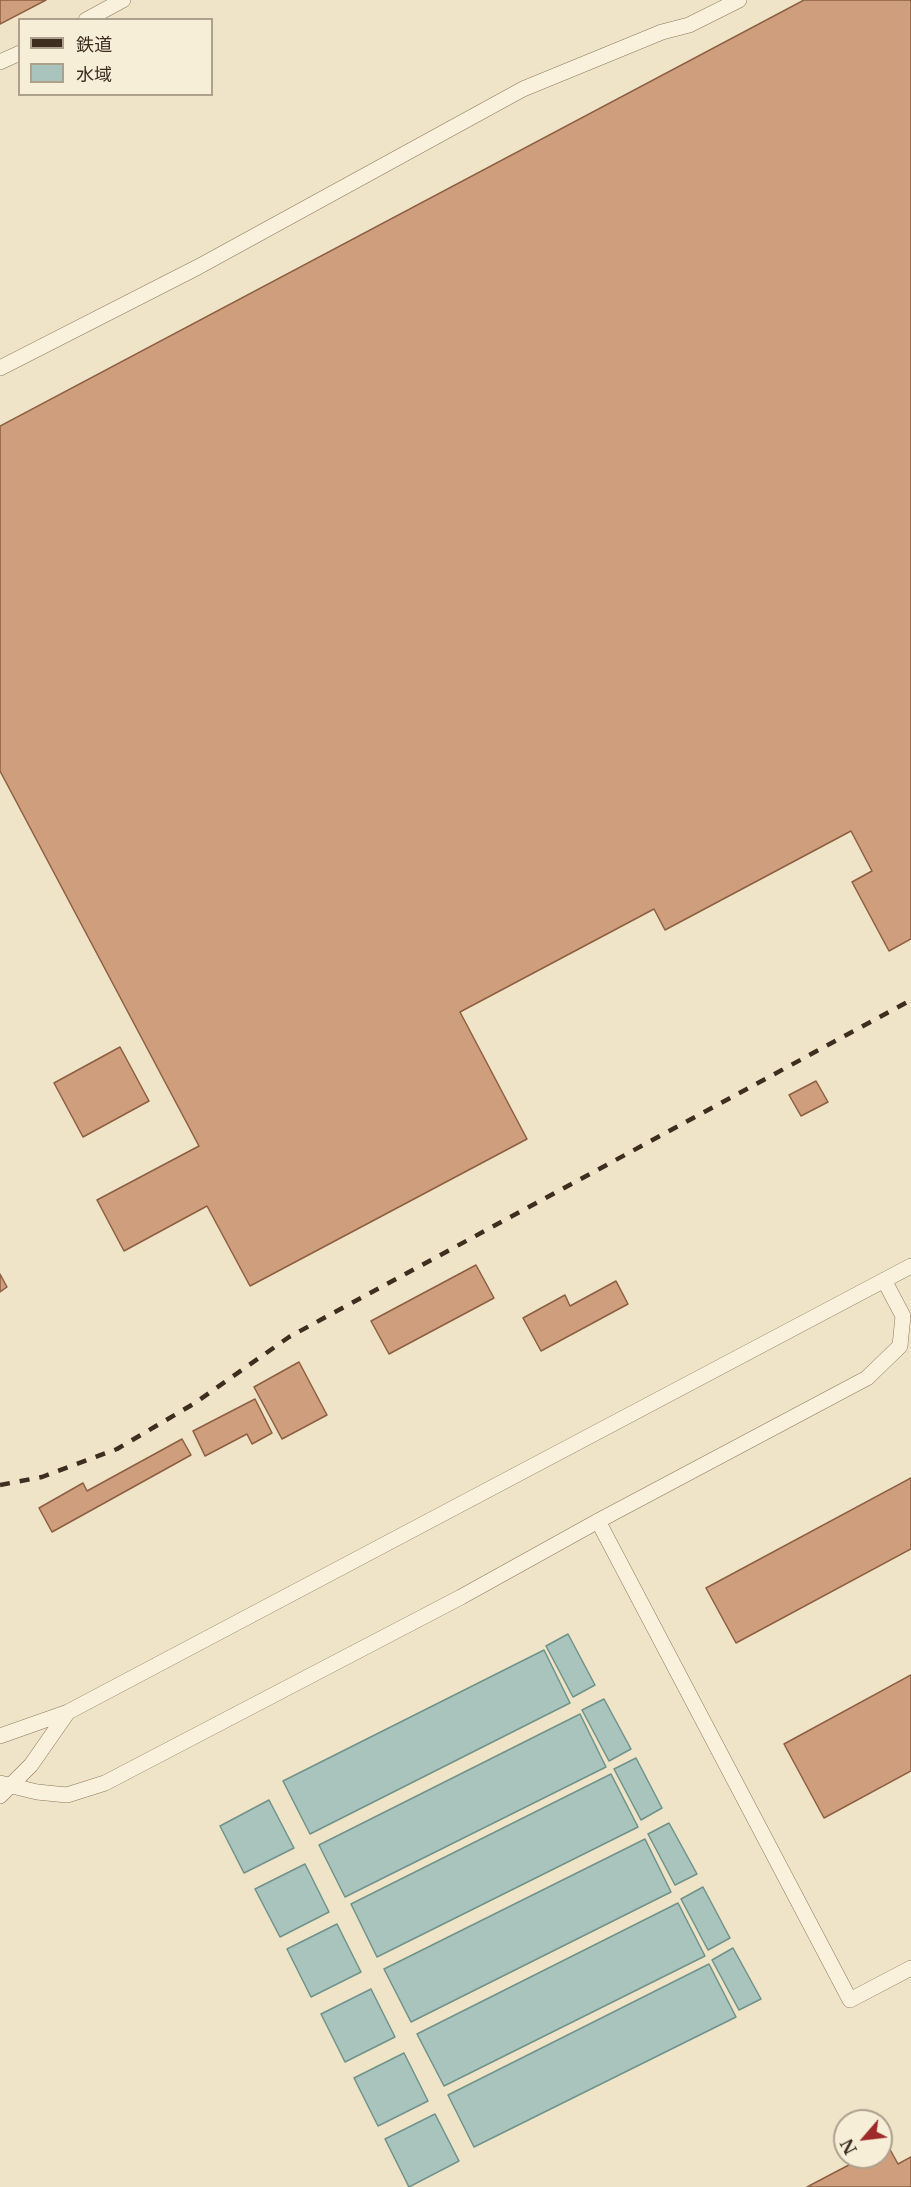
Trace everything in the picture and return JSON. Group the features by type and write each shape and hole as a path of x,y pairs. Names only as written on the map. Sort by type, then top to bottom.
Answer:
{"lane":[{"path":"90,18 123,0"},
{"path":"0,368 198,267 523,89 662,32 689,25 739,0"},
{"path":"0,62 18,54"},
{"path":"0,1736 68,1712 911,1266"},
{"path":"3,1789 67,1795 105,1783 461,1597 598,1521 867,1378 900,1346 903,1317 885,1280"},
{"path":"598,1521 850,2000 911,1968"},
{"path":"3,1789 32,1765 68,1712"}],"water":[{"path":"568,1634 595,1685 573,1697 546,1646"},
{"path":"544,1650 570,1703 310,1834 283,1781"},
{"path":"604,1699 631,1749 609,1761 582,1710"},
{"path":"580,1714 606,1767 345,1897 319,1845"},
{"path":"636,1758 662,1808 641,1820 614,1769"},
{"path":"611,1774 638,1827 377,1957 351,1904"},
{"path":"269,1800 294,1848 244,1873 220,1826"},
{"path":"669,1823 697,1874 675,1885 648,1834"},
{"path":"645,1839 671,1892 411,2022 384,1969"},
{"path":"305,1864 329,1912 280,1937 255,1889"},
{"path":"703,1887 730,1938 708,1950 681,1899"},
{"path":"678,1903 705,1956 444,2086 417,2034"},
{"path":"337,1924 361,1972 311,1997 287,1949"},
{"path":"733,1948 761,1999 739,2010 712,1960"},
{"path":"709,1964 736,2017 474,2147 448,2095"},
{"path":"371,1989 395,2037 345,2062 321,2014"},
{"path":"404,2053 428,2101 378,2126 354,2078"},
{"path":"435,2114 459,2161 409,2187 385,2139"}],"building":[{"path":"0,0 46,0 0,24"},
{"path":"804,0 911,0 911,939 889,951 852,882 872,871 851,831 665,930 654,909 460,1012 527,1139 250,1286 207,1206 124,1251 97,1200 199,1146 0,771 0,426"},
{"path":"120,1047 149,1101 83,1137 54,1083"},
{"path":"816,1081 828,1102 801,1116 789,1095"},
{"path":"476,1265 494,1298 389,1354 371,1321"},
{"path":"0,1274 7,1287 0,1292"},
{"path":"616,1281 628,1304 541,1351 523,1318 565,1295 570,1306"},
{"path":"299,1362 327,1415 282,1439 254,1387"},
{"path":"255,1399 272,1433 252,1444 247,1434 205,1456 193,1431"},
{"path":"182,1439 191,1455 52,1532 39,1508 83,1483 87,1491"},
{"path":"911,1478 911,1549 736,1643 706,1588"},
{"path":"911,1675 911,1771 824,1818 784,1744"},
{"path":"893,2155 898,2164 911,2157 911,2187 807,2187 841,2169 893,2169"}],"railway":[{"path":"0,1485 42,1477 117,1449 195,1403 289,1337 911,1000"}]}
